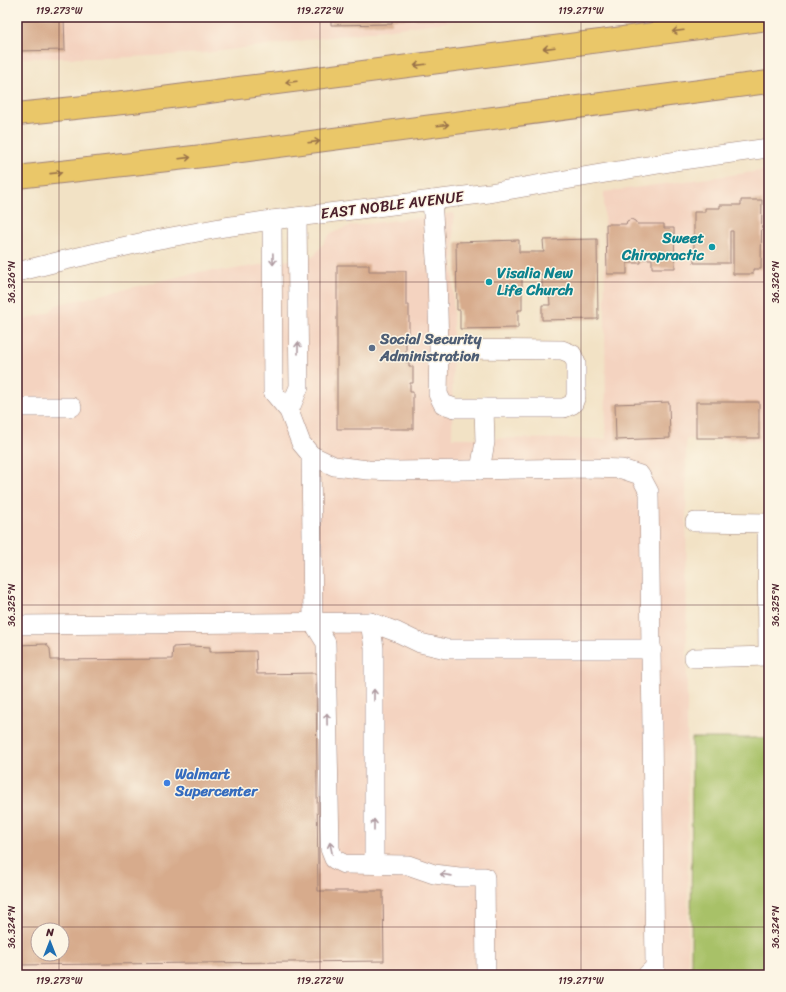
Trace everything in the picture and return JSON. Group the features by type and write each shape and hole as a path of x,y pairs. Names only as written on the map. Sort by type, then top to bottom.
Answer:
{"highway":[{"path":"17,114 88,108 769,19"},
{"path":"17,177 203,156 769,82"},
{"path":"17,101 88,108"}],"street":[{"name":"EAST NOBLE AVENUE","path":"17,272 144,242 272,220 489,192 682,160 769,148"},
{"path":"432,200 437,273 439,349 438,394 443,404 454,408 564,408 573,404 576,396 576,364 572,354 562,350 439,349"},
{"path":"289,411 299,387 297,217"},
{"path":"272,220 273,392 289,411 301,443 311,455 334,466 368,470 622,469 640,475 649,492 655,967 647,975"},
{"path":"17,407 72,407"},
{"path":"480,470 485,442 484,408"},
{"path":"311,455 313,622 326,643 330,849 334,859 344,864 408,865 434,874 459,877 485,877 486,975"},
{"path":"694,658 768,656 768,523 695,522"},
{"path":"17,625 370,622 397,632 420,643 446,649 652,649"},
{"path":"370,622 374,648 374,864"}],"shaded area":[{"path":"17,17 484,17 206,53 112,58 17,58"},
{"path":"769,170 769,441 686,439 688,975 17,975 17,322 50,312 56,305 204,271 223,271 314,256 331,233 350,226 454,213 452,438 606,439 604,192"}],"green space":[{"path":"692,738 769,738 769,975 691,975"}],"building":[{"path":"17,17 64,17 65,50 17,51"},
{"path":"331,17 445,17 445,19 392,19 392,24 331,25"},
{"path":"767,194 769,194 769,236 767,236"},
{"name":"Sweet Chiropractic","path":"741,200 762,200 761,269 753,269 753,274 733,274 733,231 730,231 730,263 694,263 694,212 705,212 705,208 720,208 720,205 741,205"},
{"path":"631,219 637,224 664,224 664,228 674,228 675,268 652,268 652,259 641,259 641,263 627,263 627,274 607,274 606,224 626,224 627,221"},
{"name":"Visalia New Life Church","path":"597,239 598,319 542,320 542,305 550,305 549,290 542,291 542,274 522,274 522,310 518,310 518,328 460,329 460,310 457,310 456,242 519,240 519,252 544,252 543,240"},
{"name":"Social Security Administration","path":"337,265 369,265 369,271 406,271 406,305 409,305 409,334 406,334 406,362 409,362 409,367 413,367 413,383 410,383 410,392 413,392 413,429 337,429"},
{"path":"669,402 670,438 616,440 615,404"},
{"path":"696,402 759,402 759,438 696,438"},
{"name":"Walmart Supercenter","path":"46,644 50,649 51,660 172,659 173,647 191,646 210,647 210,652 256,651 257,674 316,673 318,891 383,891 384,961 17,965 17,645"}],"place":[{"name":"Sweet Chiropractic","path":"712,247"},
{"name":"Visalia New Life Church","path":"489,282"},
{"name":"Social Security Administration","path":"372,348"},
{"name":"Walmart Supercenter","path":"167,783"}]}
